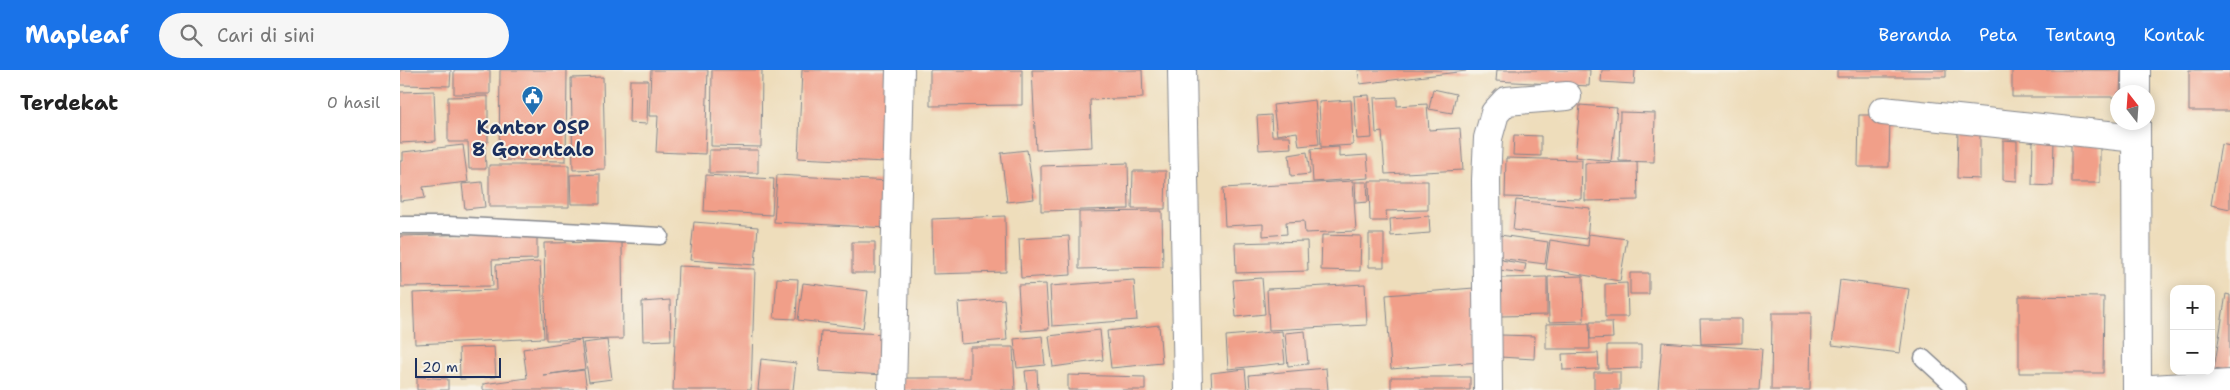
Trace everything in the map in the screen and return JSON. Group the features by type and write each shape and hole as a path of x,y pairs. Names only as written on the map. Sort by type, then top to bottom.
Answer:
{"street":[{"path":"892,390 900,70"},
{"path":"1182,70 1188,390"},
{"path":"2136,70 2136,85"},
{"path":"1488,390 1486,180 1488,138 1495,113 1506,101 1567,96"},
{"path":"1883,111 2110,128"},
{"path":"2136,130 2137,390 2230,384"}],"lane":[{"path":"400,225 447,225 660,236"},
{"path":"1923,358 1958,390"}],"building":[{"path":"400,70 451,70 450,86 400,85"},
{"path":"454,70 490,70 490,94 454,94"},
{"name":"Kantor OSP 8 Gorontalo","path":"500,70 567,70 566,161 499,160"},
{"path":"651,70 708,70 705,154 656,152 658,116 649,116"},
{"path":"712,70 762,70 761,147 711,146"},
{"path":"802,70 890,70 886,162 798,158"},
{"path":"930,70 1022,70 1022,105 930,106"},
{"path":"1032,70 1142,70 1143,98 1090,100 1092,147 1036,150"},
{"path":"1358,70 1466,70 1466,71 1360,84"},
{"path":"1497,70 1590,70 1589,86 1496,81"},
{"path":"1602,70 1635,70 1634,84 1601,82"},
{"path":"1837,70 1946,70 1946,77 1837,77"},
{"path":"2012,70 2121,70 2120,85 2110,85 2110,97 2012,97"},
{"path":"2189,70 2230,70 2230,111 2189,111"},
{"path":"603,77 605,169 573,170 571,78"},
{"path":"630,80 648,80 647,124 629,123"},
{"path":"1433,89 1456,94 1452,113 1429,109"},
{"path":"434,91 436,141 400,143 400,92"},
{"path":"1369,95 1372,138 1357,139 1354,96"},
{"path":"488,96 488,142 485,142 486,169 469,169 468,142 448,142 448,97"},
{"path":"1397,97 1397,106 1427,104 1429,130 1460,128 1463,170 1385,174 1382,132 1376,133 1374,98"},
{"path":"1315,100 1319,144 1299,146 1297,132 1277,135 1273,105"},
{"path":"1351,100 1353,145 1321,147 1319,102"},
{"path":"1580,105 1617,108 1611,161 1575,157"},
{"path":"1620,112 1655,113 1654,162 1619,161"},
{"path":"1271,115 1272,136 1290,136 1291,148 1259,150 1257,116"},
{"path":"1859,115 1890,115 1889,167 1858,167"},
{"path":"1958,129 1980,129 1980,179 1957,178"},
{"path":"1514,135 1541,136 1541,156 1513,155"},
{"path":"2003,140 2017,141 2017,181 2003,180"},
{"path":"2033,140 2054,140 2053,186 2032,185"},
{"path":"2221,144 2230,146 2230,209 2211,205"},
{"path":"463,145 468,182 423,187 425,198 400,201 400,161 403,161 403,152"},
{"path":"2071,145 2100,146 2100,183 2071,183"},
{"path":"1339,147 1339,157 1367,155 1369,178 1313,182 1311,149"},
{"path":"709,150 758,150 758,173 709,173"},
{"path":"1027,150 1034,199 1007,202 1001,153"},
{"path":"1307,152 1310,174 1291,176 1289,155"},
{"path":"1506,158 1582,160 1581,199 1505,197"},
{"path":"1637,162 1638,200 1585,201 1585,163"},
{"path":"1128,163 1129,209 1041,211 1041,166"},
{"path":"489,165 569,165 569,207 489,207"},
{"path":"1133,171 1166,171 1165,209 1132,209"},
{"path":"600,174 600,204 571,204 570,175"},
{"path":"706,175 774,179 772,215 704,211"},
{"path":"777,175 890,181 888,228 774,222"},
{"path":"1353,181 1356,231 1305,233 1304,221 1286,222 1287,234 1263,236 1263,224 1225,226 1223,188"},
{"path":"1369,181 1428,181 1428,210 1386,211 1387,221 1370,221"},
{"path":"482,182 485,207 465,209 462,184"},
{"path":"1355,182 1367,182 1368,202 1356,203"},
{"path":"1516,200 1590,208 1587,239 1513,230"},
{"path":"1162,211 1163,267 1079,269 1079,212"},
{"path":"1005,216 1006,272 933,274 932,219"},
{"path":"1429,216 1430,233 1391,236 1390,219"},
{"path":"694,222 758,227 755,265 690,260"},
{"path":"537,234 537,259 492,260 493,286 401,287 400,236"},
{"path":"1369,234 1384,234 1384,267 1369,267"},
{"path":"1589,234 1627,239 1620,281 1546,269 1550,240 1588,246"},
{"path":"1322,235 1361,236 1360,271 1321,270"},
{"path":"1500,235 1548,242 1545,264 1498,258"},
{"path":"1069,236 1071,275 1021,278 1019,239"},
{"path":"1307,241 1308,271 1236,273 1235,243"},
{"path":"622,242 623,339 546,340 544,243"},
{"path":"852,242 875,242 875,273 852,273"},
{"path":"1501,260 1526,264 1524,273 1499,270"},
{"path":"540,262 544,338 415,344 413,293 497,290 496,265"},
{"path":"678,266 755,269 751,390 673,390"},
{"path":"1630,273 1649,273 1649,294 1630,294"},
{"path":"1583,276 1584,321 1549,322 1548,277"},
{"path":"1547,277 1547,315 1501,316 1501,278"},
{"path":"777,278 798,279 796,319 774,318"},
{"path":"1262,278 1265,314 1236,317 1233,280"},
{"path":"1134,280 1137,320 1052,326 1050,286"},
{"path":"1840,280 1909,289 1900,353 1832,345"},
{"path":"803,283 868,291 863,328 798,320"},
{"path":"1627,283 1628,317 1605,317 1605,284"},
{"path":"1046,284 1049,329 1021,331 1018,285"},
{"path":"1365,284 1367,325 1269,330 1267,289"},
{"path":"1474,288 1479,362 1391,369 1386,295"},
{"path":"2226,294 2230,295 2230,372 2215,369"},
{"path":"2019,296 2104,297 2103,373 2019,373"},
{"path":"1004,299 1007,340 961,344 958,303"},
{"path":"670,300 671,340 643,341 642,302"},
{"path":"1772,313 1811,313 1810,390 1771,390"},
{"path":"1700,319 1742,319 1742,343 1701,344"},
{"path":"1590,322 1612,322 1613,338 1590,339"},
{"path":"1589,323 1590,349 1546,349 1546,324"},
{"path":"1159,325 1162,363 1111,368 1107,331"},
{"path":"1100,330 1103,360 1053,367 1049,336"},
{"path":"821,331 885,334 883,375 819,371"},
{"path":"1282,331 1285,363 1228,369 1226,336"},
{"path":"1305,331 1308,364 1288,366 1285,333"},
{"path":"1501,335 1535,336 1534,359 1500,357"},
{"path":"1042,336 1045,365 1017,368 1014,339"},
{"path":"581,340 585,369 543,375 584,370 587,390 483,390 483,384 527,378 523,349"},
{"path":"607,340 612,379 589,382 583,343"},
{"path":"1662,342 1762,349 1759,390 1658,390"},
{"path":"1607,345 1641,345 1641,368 1607,369"},
{"path":"494,347 496,377 460,379 459,348"},
{"path":"970,347 1013,347 1015,390 903,390 903,378 970,378"},
{"path":"1598,353 1599,369 1563,370 1562,354"},
{"path":"761,359 796,363 793,390 758,390"},
{"path":"1326,368 1328,390 1250,390 1249,375"},
{"path":"1245,369 1247,390 1212,390 1211,373"},
{"path":"1037,370 1038,390 1027,390 1025,371"},
{"path":"1594,372 1620,372 1620,390 1594,390"},
{"path":"1068,375 1145,377 1145,390 1068,390"},
{"path":"417,377 448,379 448,390 417,390"},
{"path":"1391,377 1470,377 1470,390 1391,390"}],"place":[{"name":"Kantor OSP 8 Gorontalo","path":"533,115"}]}
